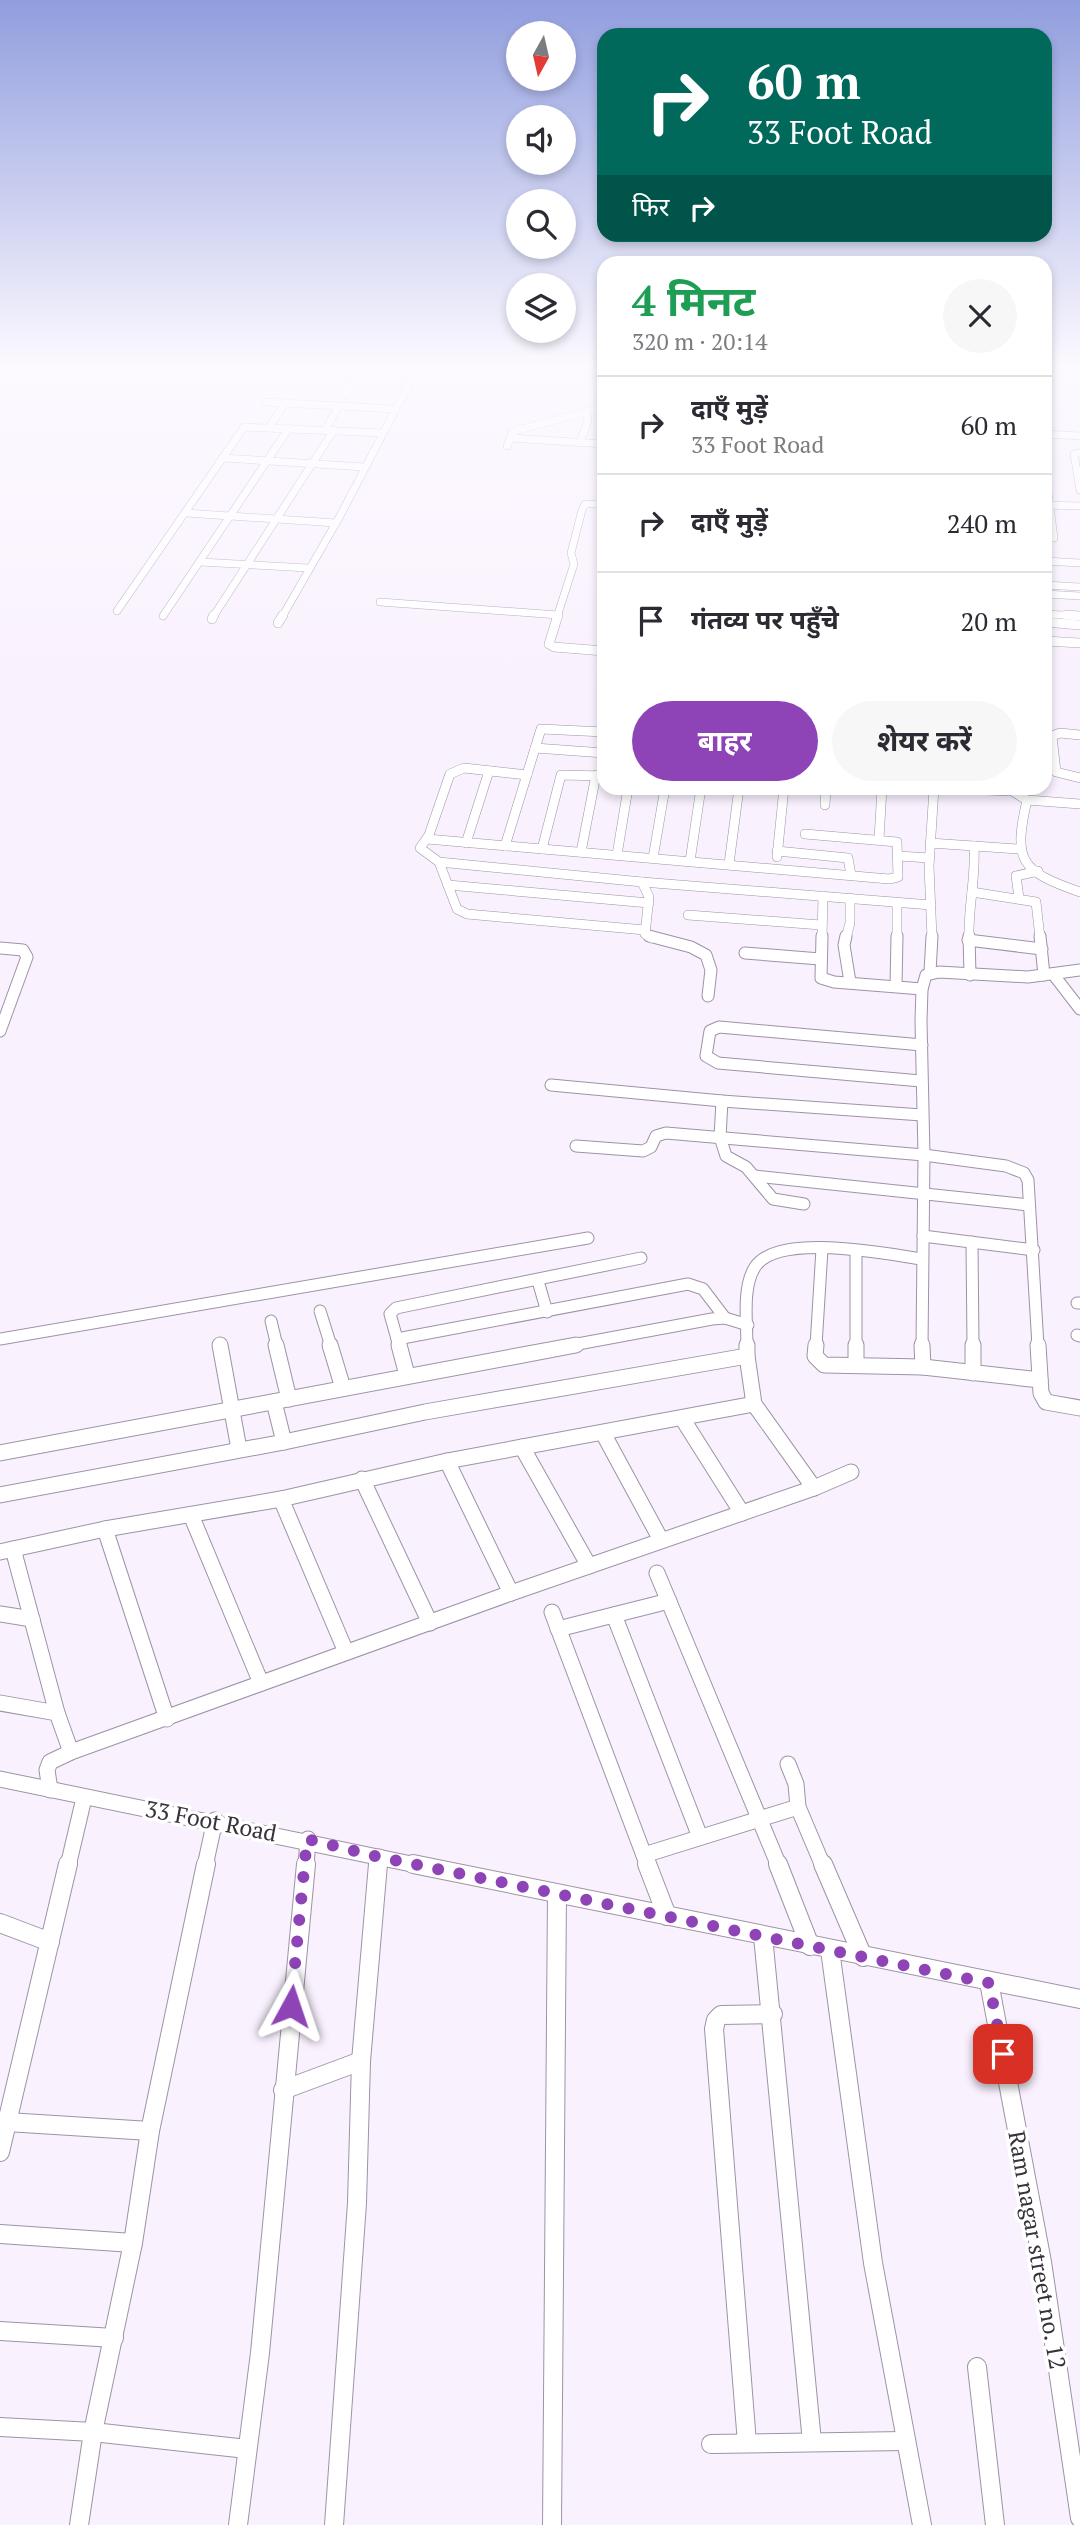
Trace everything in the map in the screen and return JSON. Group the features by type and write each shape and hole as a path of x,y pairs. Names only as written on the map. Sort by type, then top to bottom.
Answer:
{"street":[{"path":"117,611 207,482"},
{"path":"163,616 253,482"},
{"path":"212,619 302,482"},
{"path":"278,623 357,482"},
{"path":"597,504 584,505 571,553 574,564 549,642 550,646 597,650"},
{"path":"1052,505 1080,506"},
{"path":"186,513 336,523"},
{"path":"1052,527 1054,538"},
{"path":"1052,561 1080,563"},
{"path":"200,562 308,568"},
{"path":"1052,585 1080,587"},
{"path":"1052,594 1080,596"},
{"path":"380,602 558,615"},
{"path":"1052,614 1080,616"},
{"path":"1052,623 1080,625"},
{"path":"1052,641 1080,643"},
{"path":"505,846 541,730 597,732"},
{"path":"1080,735 1060,733 1052,736 1056,772 1080,778"},
{"path":"535,748 597,752"},
{"path":"527,775 464,768 453,771 427,839 420,845 420,850 431,854 439,862 457,909 467,914 645,930"},
{"path":"466,843 489,771"},
{"path":"542,849 561,775 597,775"},
{"path":"581,852 597,787"},
{"path":"617,855 627,795"},
{"path":"653,858 664,795"},
{"path":"690,861 700,795"},
{"path":"729,864 738,795"},
{"path":"775,868 783,795"},
{"path":"825,795 825,805"},
{"path":"878,839 881,795"},
{"path":"923,1367 922,989 926,975 930,972 929,858 933,795"},
{"path":"1018,795 1027,800 1080,804"},
{"path":"1027,800 1020,849 1027,862 1038,871 1080,892"},
{"path":"427,839 895,879 898,877 897,842 805,834"},
{"path":"930,843 1020,849"},
{"path":"970,975 968,940 976,873 974,846"},
{"path":"777,851 848,858 850,875"},
{"path":"899,856 929,858"},
{"path":"439,862 931,905"},
{"path":"1018,898 1016,876 1038,871"},
{"path":"642,881 649,892 645,930 649,938 705,953 711,964 708,996"},
{"path":"448,885 649,903"},
{"path":"972,892 1030,899 1038,905 1042,948 1048,975 1080,1009"},
{"path":"823,897 821,978 826,981 922,989"},
{"path":"850,898 850,922 844,945 850,982"},
{"path":"896,986 897,902"},
{"path":"688,915 821,925"},
{"path":"968,940 1042,948"},
{"path":"0,948 23,950 27,957 2,1018 0,1031"},
{"path":"745,953 820,959"},
{"path":"930,972 1048,975 1080,970"},
{"path":"921,1081 718,1063 706,1056 709,1031 719,1027 922,1045"},
{"path":"551,1085 722,1101 922,1115"},
{"path":"722,1101 720,1137 726,1156 746,1167 773,1199 804,1204"},
{"path":"576,1146 643,1152 648,1150 660,1134 924,1155 1017,1168 1028,1180 1043,1398 1046,1402 1080,1408"},
{"path":"755,1176 1029,1205"},
{"path":"923,1236 1034,1250"},
{"path":"0,1339 588,1238"},
{"path":"971,1242 973,1373"},
{"path":"814,1488 754,1404 747,1356 752,1276 757,1264 771,1253 794,1248 856,1251 922,1259"},
{"path":"822,1249 815,1356 824,1365 923,1367 1040,1380"},
{"path":"856,1251 856,1364"},
{"path":"407,1375 390,1314 397,1308 641,1258"},
{"path":"538,1281 547,1312"},
{"path":"397,1339 688,1284 703,1289 725,1318"},
{"path":"320,1311 344,1388"},
{"path":"0,1453 233,1411 407,1375 725,1318 748,1325"},
{"path":"271,1321 289,1399"},
{"path":"220,1345 239,1449"},
{"path":"0,1495 506,1397 747,1356"},
{"path":"274,1402 284,1442"},
{"path":"72,1752 57,1713 32,1619 6,1550 105,1529 281,1499 447,1461 754,1404"},
{"path":"682,1418 742,1513"},
{"path":"603,1433 661,1540"},
{"path":"522,1447 589,1566"},
{"path":"447,1461 511,1593"},
{"path":"50,1790 47,1770 50,1762 72,1752 511,1593 814,1488 851,1472"},
{"path":"362,1479 430,1623"},
{"path":"281,1499 346,1652"},
{"path":"191,1515 261,1683"},
{"path":"105,1529 167,1719"},
{"path":"657,1573 761,1819 810,1946"},
{"path":"558,1629 669,1601"},
{"path":"552,1612 667,1916"},
{"path":"0,1614 32,1619"},
{"path":"614,1615 700,1837"},
{"path":"0,1703 57,1713"},
{"path":"788,1764 796,1784 798,1807 863,1956"},
{"name":"33 Foot Road","path":"0,1779 84,1798 215,1820 557,1894 989,1983 1080,1999"},
{"path":"0,2152 84,1798"},
{"path":"644,1855 798,1807"},
{"path":"79,2525 93,2432 133,2243 149,2131 215,1820"},
{"path":"238,2525 260,2353 307,1839"},
{"path":"334,2525 357,2203 361,2061 379,1857"},
{"path":"552,2525 557,1894"},
{"path":"0,1923 50,1942"},
{"path":"763,1936 773,2014 812,2442"},
{"path":"830,1950 873,2263 904,2441 922,2525"},
{"name":"Ram nagar street no. 12","path":"989,1983 1042,2262 1080,2518"},
{"path":"747,2443 714,2029 716,2020 722,2015 773,2014"},
{"path":"283,2090 361,2061"},
{"path":"7,2122 149,2131"},
{"path":"0,2234 133,2243"},
{"path":"0,2330 114,2338"},
{"path":"977,2367 995,2525"},
{"path":"0,2427 93,2432 247,2449"},
{"path":"711,2444 904,2441"}],"route":[{"path":"291,2006 307,1839 379,1857 989,1983 1003,2054"}]}
